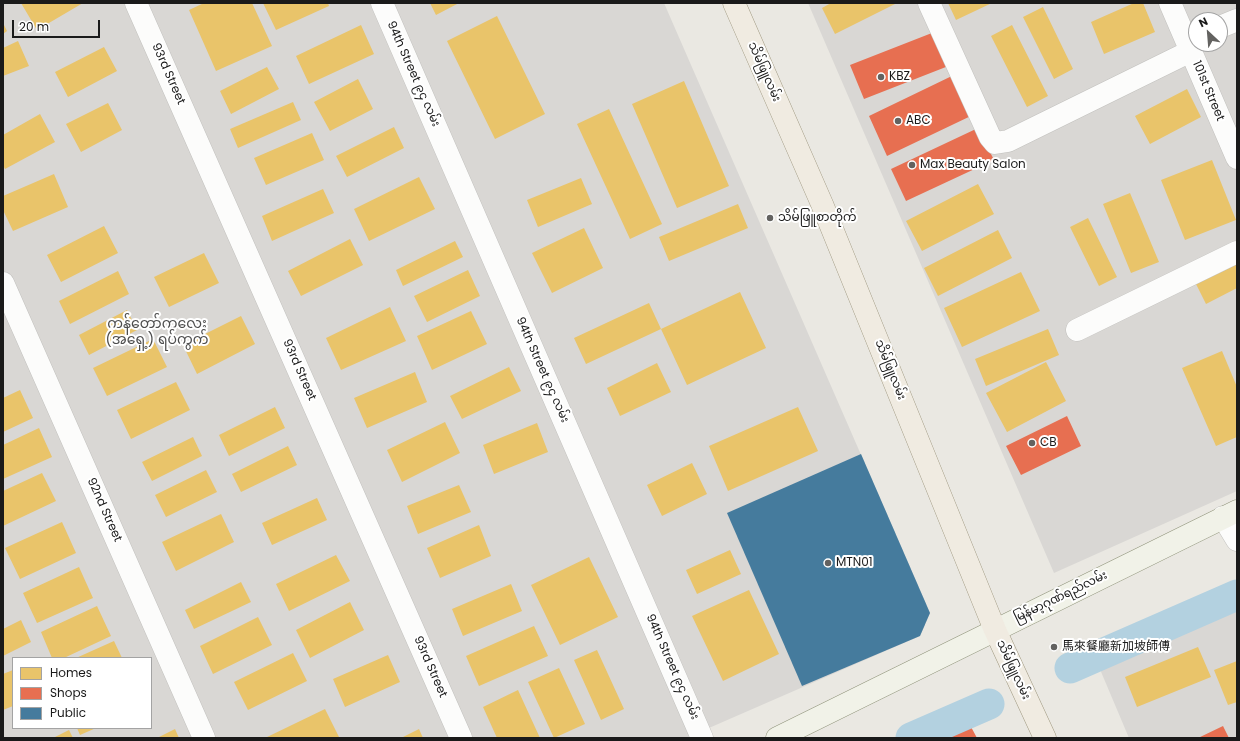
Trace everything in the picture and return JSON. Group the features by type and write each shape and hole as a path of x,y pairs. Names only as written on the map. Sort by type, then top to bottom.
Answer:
{"main road":[{"name":"သိမ်ဖြူလမ်း","path":"734,3 822,204 995,630 1045,738"}],"street":[{"name":"93rd Street","path":"136,3 461,738"},
{"name":"94th Street ၉၄ လမ်း","path":"382,3 702,738"},
{"path":"929,3 990,137 995,143 1008,141 1188,45"},
{"name":"101st Street","path":"1170,3 1188,37"},
{"name":"101st Street","path":"1195,52 1237,158"},
{"path":"1077,330 1237,252"},
{"name":"92nd Street","path":"3,283 204,738"},
{"name":"မြန်မာ့ဂုဏ်ရည်လမ်း","path":"777,738 1230,514"},
{"path":"1230,514 1237,540"}],"shaded area":[{"path":"3,3 664,3 930,613 920,636 686,738 3,738"},
{"path":"808,3 1237,3 1237,491 1054,573"},
{"path":"1237,608 1237,738 1129,738 1099,667"}],"building: Homes":[{"path":"21,3 83,3 37,30"},
{"path":"204,3 252,3 272,46 216,71 189,10"},
{"path":"263,3 328,3 329,6 276,30"},
{"path":"430,3 459,3 436,15"},
{"path":"831,3 897,3 835,34 822,8"},
{"path":"948,3 992,3 956,20"},
{"path":"1134,3 1143,3 1155,32 1104,54 1091,22"},
{"path":"1043,7 1073,69 1054,79 1023,17"},
{"path":"497,16 545,114 495,139 447,41"},
{"path":"3,23 7,31 3,34"},
{"path":"361,25 374,54 309,84 296,56"},
{"path":"1012,25 1048,96 1027,107 991,36"},
{"path":"18,41 29,66 3,76 3,48"},
{"path":"104,47 117,71 68,97 55,72"},
{"path":"267,67 279,89 231,114 220,91"},
{"path":"358,79 373,109 330,131 314,102"},
{"path":"684,81 729,186 677,208 632,104"},
{"path":"1187,89 1201,117 1150,144 1135,116"},
{"path":"293,102 301,120 238,148 230,129"},
{"path":"108,103 122,130 81,152 66,124"},
{"path":"609,109 662,224 630,239 577,124"},
{"path":"40,114 55,142 5,169 3,165 3,135"},
{"path":"394,127 404,148 347,177 336,156"},
{"path":"312,133 324,160 266,185 254,158"},
{"path":"1212,160 1236,220 1185,240 1161,180"},
{"path":"54,174 68,207 13,231 3,210 3,196"},
{"path":"419,177 435,209 369,241 354,209"},
{"path":"581,178 592,204 538,227 527,200"},
{"path":"978,184 994,214 922,251 906,221"},
{"path":"323,189 334,213 272,241 262,216"},
{"path":"1130,193 1159,262 1131,273 1103,204"},
{"path":"738,204 748,228 669,261 659,237"},
{"path":"1088,218 1117,277 1099,286 1070,227"},
{"path":"104,226 118,253 61,282 47,255"},
{"path":"584,228 603,268 552,293 532,253"},
{"path":"998,230 1012,258 938,296 924,268"},
{"path":"350,239 363,265 301,296 288,271"},
{"path":"455,241 463,257 403,286 396,270"},
{"path":"204,253 219,283 169,307 154,277"},
{"path":"1237,264 1237,288 1206,304 1196,284"},
{"path":"468,270 480,296 427,322 414,296"},
{"path":"118,271 129,294 70,324 59,301"},
{"path":"1021,272 1040,311 962,347 944,308"},
{"path":"740,292 766,348 687,385 661,329"},
{"path":"649,303 661,329 586,364 574,338"},
{"path":"390,307 406,341 341,370 326,338"},
{"path":"127,310 137,330 89,355 79,335"},
{"path":"471,311 487,344 432,370 417,336"},
{"path":"241,316 255,344 197,374 183,345"},
{"path":"1048,329 1059,355 986,386 975,359"},
{"path":"153,339 167,367 107,396 93,368"},
{"path":"1222,351 1237,387 1237,437 1216,446 1182,368"},
{"path":"1046,362 1066,401 1007,432 986,393"},
{"path":"657,363 671,392 620,416 607,388"},
{"path":"509,367 521,391 462,419 450,396"},
{"path":"415,372 427,402 367,428 354,398"},
{"path":"176,382 190,410 131,439 117,410"},
{"path":"20,390 33,418 3,432 3,398"},
{"path":"275,407 285,428 229,456 219,435"},
{"path":"798,407 818,451 728,491 709,446"},
{"path":"445,422 460,453 402,482 387,450"},
{"path":"537,423 548,452 494,474 483,445"},
{"path":"39,428 52,457 3,479 3,445"},
{"path":"193,437 202,456 152,481 142,462"},
{"path":"288,446 297,465 241,492 232,474"},
{"path":"692,463 707,494 662,516 647,485"},
{"path":"206,470 217,492 166,517 155,495"},
{"path":"42,473 56,501 3,526 3,491"},
{"path":"459,485 471,512 418,534 407,506"},
{"path":"317,498 327,520 272,545 262,523"},
{"path":"221,514 234,542 176,571 162,542"},
{"path":"62,522 76,553 20,579 5,548"},
{"path":"479,525 491,556 440,578 427,548"},
{"path":"730,550 741,574 697,594 686,570"},
{"path":"336,555 350,581 289,611 276,584"},
{"path":"589,557 618,617 560,645 531,585"},
{"path":"79,567 93,598 37,623 23,593"},
{"path":"241,582 251,602 194,629 185,610"},
{"path":"511,584 522,611 463,636 452,609"},
{"path":"749,590 779,654 723,681 692,616"},
{"path":"350,602 364,630 310,658 296,630"},
{"path":"97,606 111,636 66,657 52,657 41,632"},
{"path":"258,617 272,645 213,674 200,646"},
{"path":"21,620 31,642 3,656 3,629"},
{"path":"534,626 548,656 479,686 466,656"},
{"path":"114,641 122,657 78,657"},
{"path":"1198,647 1211,677 1137,707 1125,677"},
{"path":"597,650 624,709 601,720 574,660"},
{"path":"293,653 307,681 248,710 234,682"},
{"path":"388,655 400,682 345,707 333,679"},
{"path":"1237,661 1237,702 1228,705 1214,670"},
{"path":"559,668 585,724 554,738 528,682"},
{"path":"12,670 12,706 3,710 3,674"},
{"path":"518,690 540,738 497,738 483,707"},
{"path":"325,709 339,737 265,738"},
{"path":"77,729 94,729 80,735"},
{"path":"175,729 179,738 157,738"},
{"path":"419,729 423,738 401,738"},
{"path":"69,730 73,738 53,738"}],"building: Shops":[{"path":"937,31 951,65 864,99 850,65"},
{"path":"956,74 975,114 887,156 869,116"},
{"path":"978,128 994,160 906,201 891,169"},
{"path":"1067,416 1081,446 1021,475 1006,446"},
{"path":"970,725 977,738 945,738"},
{"path":"1223,726 1229,738 1198,738"}],"building: Public":[{"name":"MTN01","path":"861,454 930,613 920,636 802,686 727,513"}],"waterway":[{"path":"1070,668 1237,595"},
{"path":"911,738 989,704"}],"place":[{"name":"KBZ","path":"881,77"},
{"name":"ABC","path":"898,121"},
{"name":"Max Beauty Salon","path":"912,165"},
{"name":"သိမ်ဖြူစာတိုက်","path":"770,218"},
{"name":"CB","path":"1032,443"},
{"name":"MTN01","path":"828,563"},
{"name":"馬來餐廳新加坡師傅","path":"1054,647"}],"district":[{"name":"ကန်တော်ကလေး (အရှေ့) ရပ်ကွက်","path":"157,332"}]}
